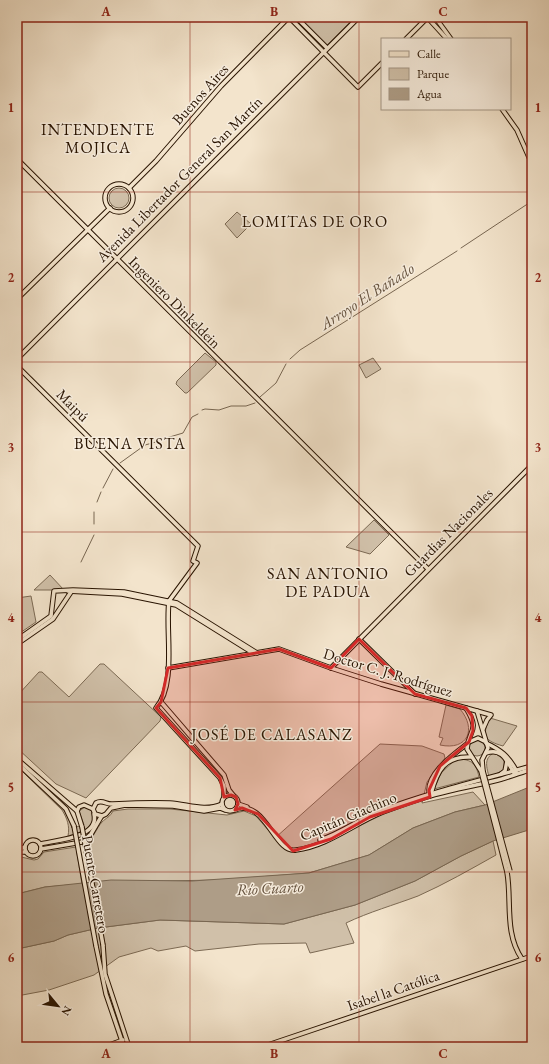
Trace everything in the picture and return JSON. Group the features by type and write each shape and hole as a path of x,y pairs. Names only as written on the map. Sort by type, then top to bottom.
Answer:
{"main road":[{"path":"289,17 358,87 381,64"},
{"name":"Buenos Aires","path":"129,188 156,161 221,86 289,17"},
{"path":"296,17 327,48"},
{"name":"Avenida Libertador General San Martín","path":"17,359 359,17"},
{"path":"407,38 427,17 446,38"},
{"path":"435,17 449,38"},
{"path":"503,110 517,130 532,164"},
{"name":"Ingeniero Dinkeldein","path":"17,159 116,260 428,569"},
{"path":"121,184 129,188 133,195 129,207 120,212 110,208 107,204 105,195 110,187 121,184"},
{"path":"17,299 110,208"},
{"name":"Maipú","path":"17,366 198,546 195,562 169,602"},
{"name":"Guardias Nacionales","path":"331,668 532,465"},
{"path":"17,640 51,616 54,591 124,592 181,604 255,653"},
{"path":"17,644 53,619 70,591"},
{"path":"169,602 168,668 162,702 156,708 220,778 224,786 224,797 222,804 225,810"},
{"path":"359,639 416,694"},
{"name":"Doctor C. J. Rodríguez","path":"255,653 279,649 331,668 491,715 483,729"},
{"path":"168,668 255,653"},
{"path":"40,849 82,842 91,834 102,816 106,814 108,810 116,806 177,806 204,811 220,808 230,811 235,810 238,804 237,798 233,795 224,775 162,702"},
{"path":"466,708 472,716 474,725 467,750 482,771"},
{"path":"477,711 483,729 485,742 486,754 482,764 482,771 508,872 512,894 511,917 522,959"},
{"path":"430,795 434,777 440,766 454,752 478,738 499,748 506,754 515,772"},
{"path":"430,795 439,772 449,761 457,757 478,759 486,754 496,751 507,760 515,772"},
{"path":"17,759 77,811 82,827 103,946 104,974 129,1047"},
{"path":"491,778 505,771 507,760"},
{"name":"Puente Carretero","path":"17,763 66,809 74,826 101,975 124,1047"},
{"name":"Capitán Giachino","path":"235,810 242,808 258,814 287,847 296,850 337,837 377,815 447,788 532,768"},
{"name":"Capitán Giachino","path":"238,804 262,814 284,842 293,848 331,837 369,815 430,795 497,781 515,772"},
{"path":"224,797 233,795"},
{"path":"26,852 28,842 32,840 40,844 86,833 94,823 94,811 98,802 113,804 127,802 169,803 205,808 213,808 222,804"},
{"path":"106,803 108,810"},
{"path":"77,811 79,807 84,805 102,816"},
{"path":"17,851 26,852 34,856 38,854 40,844"},
{"path":"17,851 26,847"},
{"name":"Isabel la Católica","path":"262,1047 532,956"},
{"path":"104,1047 126,1039"}],"highlighted area":[{"path":"359,639 415,694 466,708 472,716 473,731 469,742 440,766 429,790 430,797 370,817 331,839 293,851 258,814 242,808 235,810 238,804 236,797 231,795 224,797 220,778 156,708 161,702 168,668 279,649 331,668"}],"green space":[{"path":"299,17 353,17 353,19 327,45"},
{"path":"119,188 126,191 129,198 126,205 119,208 112,205 109,198 112,191"},
{"path":"237,212 251,224 237,238 225,224"},
{"path":"205,353 216,362 216,365 187,393 185,393 176,384 177,381"},
{"path":"373,358 381,369 366,378 359,365"},
{"path":"374,520 389,535 370,554 346,547"},
{"path":"50,575 64,590 34,590"},
{"path":"31,596 36,622 17,635 17,598"},
{"path":"100,664 104,664 161,717 160,721 86,798 56,784 17,748 17,696 39,672 42,672 69,697"},
{"path":"446,705 460,709 468,724 469,731 467,737 463,742 457,745 440,745 443,738 439,737"},
{"path":"490,718 517,726 503,746 492,742 486,737 485,733"},
{"path":"477,740 484,745 485,748 480,755 477,756 470,751 469,748 474,741"},
{"path":"380,744 422,746 444,754 445,758 427,782 422,803 473,792 485,805 455,812 413,828 369,855 309,873 221,880 93,882 87,843 102,822 113,811 128,809 170,809 227,815 244,811 256,816 275,838"},
{"path":"494,753 504,759 504,770 489,777 487,760"},
{"path":"456,759 472,762 478,772 479,777 434,789 441,773"},
{"path":"22,771 63,809 68,815 72,828 84,825 79,811 85,807 91,810 93,816 91,825 78,833 68,836 68,822 62,810"},
{"path":"493,841 496,855 477,866 418,896 346,923 354,943 310,953 306,943 259,944 195,951 186,946 158,951 151,948 119,957 94,975 49,990 17,996 17,949 54,941 68,935 98,928 160,920 284,924 355,905 415,881 461,856"},
{"path":"76,847 82,884 45,887 17,894 17,856 34,860 38,859 44,852"}],"water":[{"name":"Río Cuarto","path":"532,786 532,829 493,841 461,856 415,881 355,905 284,924 160,920 98,928 68,935 54,941 17,949 17,894 45,887 111,880 192,881 309,873 369,855 413,828 455,812 485,805"}],"waterway":[{"name":"Arroyo El Bañado","path":"461,248 532,201"},
{"name":"Arroyo El Bañado","path":"290,359 300,350 457,251"},
{"name":"Arroyo El Bañado","path":"260,397 276,383 286,364"},
{"name":"Arroyo El Bañado","path":"202,410 219,410 231,406 246,406 255,403"},
{"name":"Arroyo El Bañado","path":"163,439 183,433 192,417 198,414"},
{"name":"Arroyo El Bañado","path":"120,463 145,445 156,442"},
{"name":"Arroyo El Bañado","path":"103,488 113,469"},
{"name":"Arroyo El Bañado","path":"97,502 101,492"},
{"name":"Arroyo El Bañado","path":"94,512 94,524"},
{"name":"Arroyo El Bañado","path":"81,562 94,535"}],"district":[{"name":"INTENDENTE MOJICA","path":"98,138"},
{"name":"LOMITAS DE ORO","path":"315,221"},
{"name":"BUENA VISTA","path":"130,443"},
{"name":"SAN ANTONIO DE PADUA","path":"328,582"},
{"name":"JOSÉ DE CALASANZ","path":"272,734"}]}
